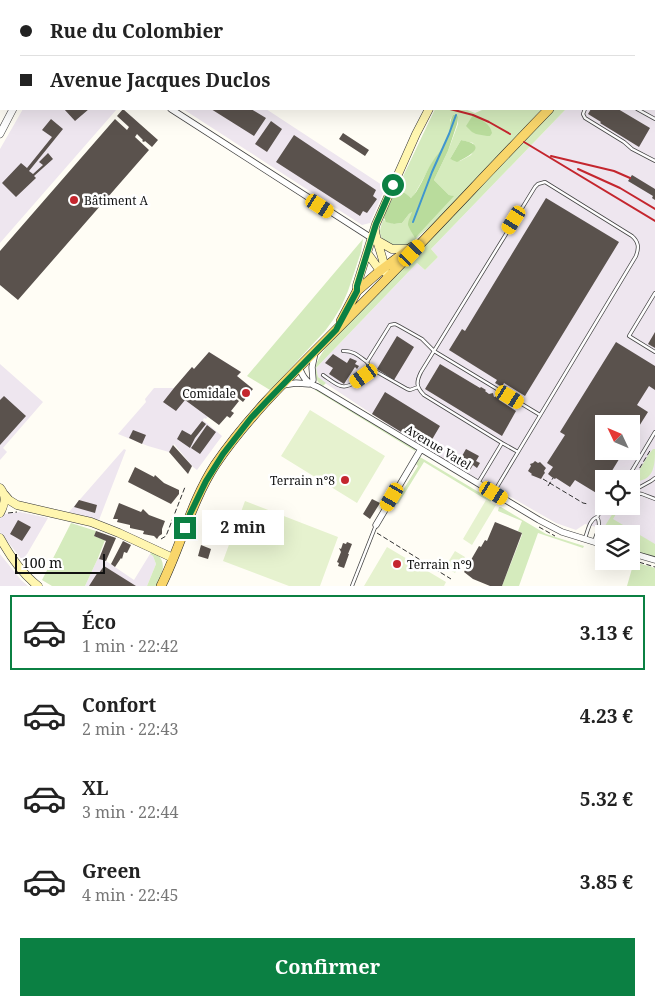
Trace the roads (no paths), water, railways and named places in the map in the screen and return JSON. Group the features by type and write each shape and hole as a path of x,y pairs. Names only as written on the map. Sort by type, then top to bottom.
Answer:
{"main road":[{"path":"386,272 375,240 375,228 428,110"},
{"path":"357,291 386,272 434,229 547,110"},
{"path":"161,586 203,487 214,467 251,418 336,330 408,249 434,229"},
{"path":"375,240 392,249 408,249"},
{"path":"336,330 357,291 368,254 375,240"},
{"path":"368,254 374,263 386,272"},
{"path":"2,491 9,500 17,505 91,522 173,558"},
{"path":"2,491 5,502 2,513"},
{"path":"0,538 9,555 38,586"}],"street":[{"path":"5,126 12,110"},
{"path":"0,134 16,110"},
{"path":"173,110 375,240"},
{"path":"281,386 312,382 312,367 316,351"},
{"name":"Avenue Vatel","path":"299,368 306,372 312,382 318,387 547,525 594,542"},
{"path":"374,528 421,449"},
{"path":"0,545 9,555"},
{"path":"640,556 655,560"}],"lane":[{"path":"585,110 583,114 585,118 632,149 655,161"},
{"path":"639,110 655,119"},
{"path":"494,493 638,250 636,241 632,236 545,182 535,187 434,351 418,378 417,384 424,395 518,452"},
{"path":"655,293 629,336 655,352"},
{"path":"367,362 390,325 399,326 422,339 434,351 540,415"},
{"path":"343,351 353,352 367,362 370,368 406,389 418,388"},
{"path":"323,375 340,386 346,387 364,376 370,368"},
{"path":"632,470 655,432"},
{"path":"478,483 502,443"},
{"path":"640,487 655,478"},
{"path":"640,494 655,499"},
{"path":"585,539 591,521 597,517 600,524 594,542"},
{"path":"352,586 374,528"}],"waterway":[{"path":"413,222 456,115"}],"railway":[{"path":"454,110 473,115 510,134"},
{"path":"524,142 655,221"},
{"path":"551,156 614,171 630,178"},
{"path":"578,169 620,188 655,209"}],"place":[{"name":"Bâtiment A","path":"74,200"},
{"name":"Comidale","path":"246,393"},
{"name":"Terrain n°8","path":"345,480"},
{"name":"Terrain n°9","path":"397,564"}]}
